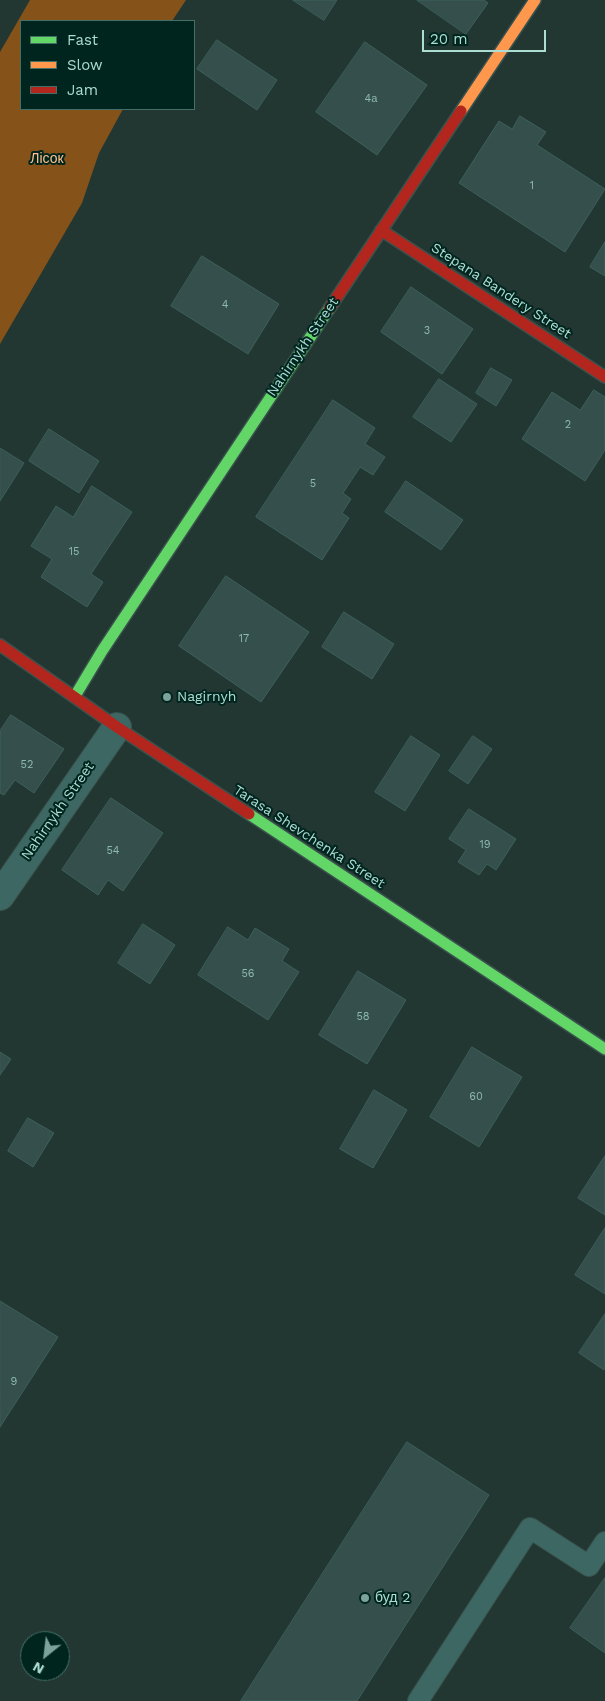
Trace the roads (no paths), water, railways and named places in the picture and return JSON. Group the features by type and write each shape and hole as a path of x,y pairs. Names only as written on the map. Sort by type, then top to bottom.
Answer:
{"street":[{"name":"Nahirnykh Street","path":"75,696 108,642 534,0"},
{"name":"Stepana Bandery Street","path":"381,230 605,377"},
{"name":"Tarasa Shevchenka Street","path":"0,645 75,696 116,727 605,1049"},
{"name":"Nahirnykh Street","path":"0,896 116,727"}],"lane":[{"path":"418,1701 530,1528 589,1566 605,1542"}],"place":[{"name":"Nagirnyh","path":"167,697"},
{"name":"буд 2","path":"365,1598"}],"park label":[{"name":"Лісок","path":"47,159"}]}
